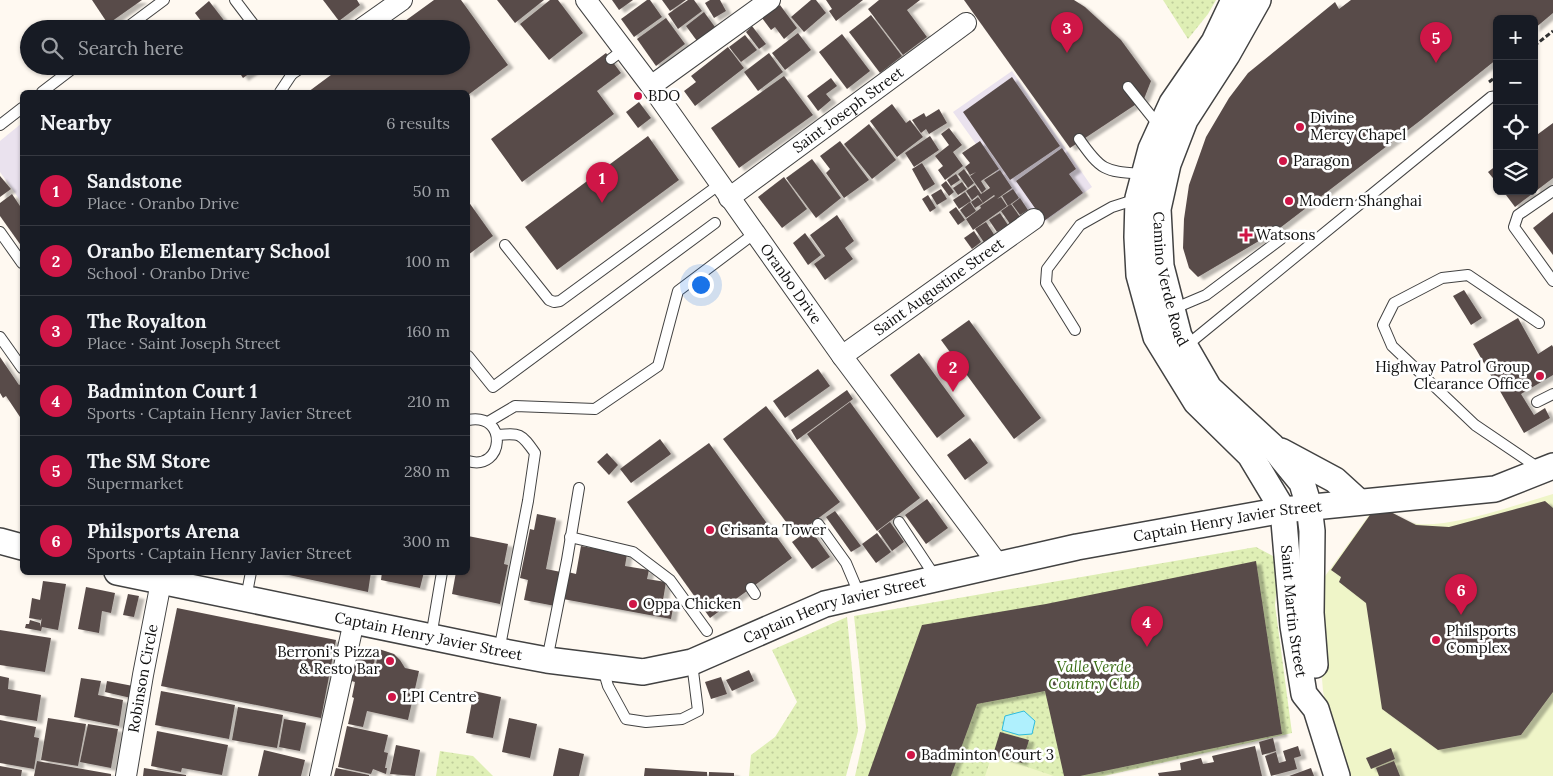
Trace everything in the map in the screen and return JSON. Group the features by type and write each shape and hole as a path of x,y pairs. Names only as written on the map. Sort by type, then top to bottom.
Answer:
{"street":[{"path":"374,20 402,0"},
{"name":"Oranbo Drive","path":"586,0 617,55 651,86 842,356 998,564"},
{"path":"651,86 770,0"},
{"name":"Camino Verde Road","path":"1234,0 1230,12 1214,42 1172,103 1151,150 1151,190 1158,209 1161,266 1162,314 1156,337 1196,402 1250,455 1283,510"},
{"name":"Camino Verde Road","path":"1151,190 1168,164 1186,120 1227,55 1258,0"},
{"name":"Saint Joseph Street","path":"724,191 966,23"},
{"name":"Saint Augustine Street","path":"842,356 1034,219"},
{"name":"Camino Verde Road","path":"1162,314 1179,336 1209,388 1272,446 1302,483 1309,506"},
{"path":"1272,446 1335,480 1358,501"},
{"name":"Captain Henry Javier Street","path":"131,575 498,651 602,668 643,672 692,662 824,604 998,564 1077,547 1309,506 1495,489 1548,469"},
{"name":"Saint Martin Street","path":"1309,506 1312,540 1312,639 1320,693 1316,709"},
{"name":"Saint Martin Street","path":"1283,510 1293,626 1304,694 1316,709 1337,776"},
{"path":"0,541 20,547"},
{"name":"Robinson Circle","path":"126,776 161,582"},
{"path":"320,776 354,620"}],"lane":[{"path":"137,20 164,0"},
{"path":"235,0 250,20"},
{"path":"45,90 64,75"},
{"path":"281,90 287,75"},
{"path":"1128,87 1161,128"},
{"path":"1185,346 1493,97"},
{"path":"0,125 20,110"},
{"path":"1079,139 1096,162 1110,171 1151,190"},
{"path":"1075,330 1046,283 1047,269 1080,226 1112,207 1151,190"},
{"path":"505,245 549,300 554,302 560,301 724,191"},
{"path":"1553,191 1518,215 1514,227 1553,281"},
{"path":"470,358 493,387 715,223"},
{"path":"1162,314 1206,295 1281,239 1276,231"},
{"path":"0,232 20,260"},
{"path":"488,422 515,406 594,409 658,366 678,291 755,233"},
{"path":"1539,323 1468,275 1442,278 1394,303 1383,324 1392,346 1475,425 1548,469"},
{"path":"0,337 20,365"},
{"path":"1537,402 1553,394"},
{"path":"470,420 482,419 488,422 494,428 498,442 491,456 485,461 470,464"},
{"path":"497,435 515,434 525,438 535,452 531,484 498,651"},
{"path":"547,660 579,488"},
{"path":"899,522 936,578"},
{"path":"818,524 846,563 860,596"},
{"path":"570,537 633,552 670,580 707,630"},
{"path":"246,599 251,575"},
{"path":"431,637 441,575"},
{"path":"602,668 608,686 626,719 646,722 682,718 698,711 692,662"}],"path":[{"path":"1538,43 1553,31"},
{"path":"1489,82 1493,79"}],"shaded area":[{"path":"1012,71 1092,187 1036,228 953,112"},
{"path":"20,125 20,200 0,172 0,141"}],"green space":[{"path":"1163,0 1216,0 1208,14 1188,39"},
{"name":"Philsports Complex","path":"1553,494 1553,776 1348,776 1334,743 1323,691 1315,590 1377,504 1409,522 1433,524 1467,519"},
{"name":"Valle Verde Country Club","path":"1256,547 1273,556 1278,572 1275,605 1292,733 1104,776 855,776 866,727 854,616"},
{"path":"847,617 858,731 846,776 749,776 751,755 775,737 797,702 772,650"},
{"path":"440,751 473,756 493,776 436,776"},
{"path":"992,755 1054,776 985,776"}],"water":[{"path":"1024,711 1035,721 1032,734 1019,735 1002,730 1005,716"}],"building":[{"path":"92,0 142,0 114,20 105,20"},
{"path":"323,0 357,0 360,5 338,20"},
{"path":"434,0 461,0 508,65 470,94 470,90 311,90 331,75 470,75 470,20 406,20"},
{"path":"497,0 544,0 515,23"},
{"path":"550,0 558,0 583,33 549,60 520,24"},
{"path":"612,0 633,0 619,10"},
{"path":"647,0 650,0 662,17 634,37 621,19"},
{"path":"662,0 686,0 670,11"},
{"path":"688,0 694,0 702,11 678,29 668,14"},
{"path":"710,0 720,0 726,11 714,18 705,3"},
{"path":"811,0 816,0 826,13 804,32 791,17"},
{"path":"826,0 863,0 836,21 829,11 832,9"},
{"path":"879,0 920,0 907,10 927,37 903,55 868,9"},
{"path":"964,0 1074,0 1085,7 1121,40 1151,81 1144,99 1070,148"},
{"name":"Paragon","path":"1351,0 1553,0 1553,13 1538,26 1538,15 1493,15 1493,62 1276,231 1198,277 1189,268 1183,248 1184,219 1189,185 1206,137 1229,98 1248,73 1335,2 1339,9"},
{"path":"209,1 224,20 200,20 195,13"},
{"path":"780,5 797,28 784,39 775,27 771,30 762,18"},
{"path":"704,12 715,27 697,41 686,26"},
{"path":"871,15 902,56 880,73 849,32"},
{"path":"666,18 685,44 656,66 637,39"},
{"path":"752,26 766,44 759,49 746,32"},
{"path":"798,33 811,50 785,70 772,53"},
{"path":"842,34 870,71 847,89 819,52"},
{"path":"745,35 757,50 741,62 729,47"},
{"path":"728,47 744,68 695,106 684,91 696,82 691,76"},
{"path":"606,53 621,73 597,91 614,114 522,182 491,139"},
{"path":"769,53 783,72 758,91 744,72"},
{"path":"784,76 813,115 739,168 711,128"},
{"path":"1012,77 1060,146 1010,180 963,112"},
{"path":"831,78 837,86 826,94 831,100 818,111 807,96"},
{"path":"639,102 651,118 638,128 626,112"},
{"path":"892,104 906,123 910,120 923,137 897,157 870,121"},
{"path":"939,109 947,123 929,134 926,129 921,133 912,120 924,113 926,117"},
{"path":"1553,123 1553,178 1538,189 1538,150 1538,134"},
{"path":"869,124 896,160 872,179 844,144"},
{"path":"949,128 962,145 953,152 963,166 945,180 938,170 943,166 935,156 949,145 941,134"},
{"path":"648,136 679,180 557,270 525,227"},
{"path":"930,136 939,150 914,167 905,153"},
{"path":"840,141 869,180 844,198 826,173 830,169 820,156"},
{"path":"980,141 999,169 981,181 986,189 982,193 970,176 976,172 970,175 965,167 970,163 962,153"},
{"path":"1062,148 1076,169 1069,174 1083,193 1044,221 1016,181"},
{"path":"812,159 841,198 816,218 786,178"},
{"path":"922,163 935,184 924,191 912,169"},
{"path":"1493,168 1493,178 1488,172"},
{"path":"964,169 974,183 968,188 958,174"},
{"path":"1000,170 1012,188 997,199 1001,197 1007,206 973,230 966,219 995,196 983,203 978,195 972,200 966,191 975,185 981,194 990,188 984,180"},
{"path":"956,174 960,180 951,186 947,180"},
{"path":"0,176 11,189 0,197"},
{"path":"784,177 807,209 782,228 758,197"},
{"path":"946,181 954,192 949,196 941,185"},
{"path":"962,182 967,189 958,195 953,188"},
{"path":"941,189 947,199 937,205 931,195"},
{"path":"1013,189 1019,198 1008,206 1002,196"},
{"path":"965,192 971,201 959,209 953,200"},
{"path":"12,194 20,206 20,244 0,216 0,203"},
{"path":"928,195 936,208 930,212 922,199"},
{"path":"1506,195 1531,195 1515,207"},
{"path":"978,197 983,203 975,208 971,202"},
{"path":"1020,198 1028,210 1020,215 1012,204"},
{"path":"970,202 976,211 966,218 960,210"},
{"path":"470,204 493,236 470,253"},
{"path":"1011,204 1020,217 1010,224 1001,211"},
{"path":"956,207 965,220 958,225 949,212"},
{"path":"1553,212 1553,255 1533,228"},
{"path":"1000,213 1008,225 997,232 989,220"},
{"path":"837,215 854,241 845,248 853,259 825,280 814,264 825,256 810,235"},
{"path":"986,222 995,236 985,244 975,229"},
{"path":"974,231 981,242 972,249 964,238"},
{"path":"805,233 821,255 808,265 793,243"},
{"path":"1464,290 1482,318 1471,325 1453,296"},
{"path":"1518,318 1538,354 1552,345 1553,347 1553,375 1521,394 1534,415 1545,408 1550,418 1524,433 1473,344"},
{"path":"969,320 1041,418 1014,439 941,340"},
{"path":"919,353 965,416 937,438 890,375"},
{"path":"0,357 20,384 20,417 6,396 3,398 0,393"},
{"path":"818,369 830,386 785,418 773,401"},
{"path":"847,390 853,399 797,440 791,430"},
{"path":"850,402 920,498 877,531 807,434"},
{"path":"766,406 840,502 796,535 723,439"},
{"path":"970,438 988,463 965,480 947,455"},
{"path":"660,439 671,454 631,483 620,469"},
{"name":"Crisanta Tower","path":"709,443 792,558 710,618 627,502"},
{"path":"607,453 618,465 609,475 597,462"},
{"path":"927,499 948,528 926,544 905,515"},
{"name":"Philsports Complex","path":"1545,501 1553,508 1553,692 1521,735 1438,750 1382,709 1366,603 1339,582 1341,577 1331,570 1377,505 1416,525 1449,527"},
{"path":"835,511 861,546 851,552 826,517"},
{"path":"537,514 556,518 546,569 561,572 555,606 524,600 528,580 520,578 530,529 534,530"},
{"path":"890,522 904,542 892,551 878,531"},
{"path":"810,529 830,557 812,569 792,542"},
{"path":"877,533 891,552 876,563 862,544"},
{"path":"470,536 508,544 504,564 508,565 500,604 452,594 455,575 470,575"},
{"path":"581,546 627,554 625,566 649,570 647,579 666,582 662,606 673,608 671,619 563,599 568,572 576,574"},
{"name":"Valle Verde Country Club","path":"1256,561 1282,734 1080,776 1064,776 1045,691 977,704 951,776 868,776 922,625 1046,604"},
{"path":"289,575 371,575 368,592"},
{"path":"382,575 423,575 420,588 381,580"},
{"path":"43,581 66,584 58,630 42,627 41,631 25,628 30,620 40,623 40,627 42,618 41,620 29,618 32,598 40,600"},
{"path":"86,587 115,593 111,613 102,611 99,633 78,629"},
{"path":"128,594 139,596 134,617 123,615"},
{"path":"177,608 336,640 321,718 161,686"},
{"path":"0,630 51,638 45,672 0,665"},
{"name":"LPI Centre","path":"379,649 394,654 405,668 419,671 408,720 367,711 363,727 348,724 354,698 352,697 355,682 348,680 354,652 375,657 374,664 376,664"},
{"path":"749,670 754,681 732,691 726,680"},
{"path":"0,676 9,678 8,689 41,695 37,721 0,715"},
{"path":"721,677 727,694 711,699 705,682"},
{"path":"81,678 101,681 98,695 123,700 119,726 74,717"},
{"path":"107,681 133,686 131,698 105,692"},
{"path":"161,691 235,705 229,739 155,725"},
{"path":"474,691 501,697 493,738 466,733"},
{"path":"238,707 283,715 277,748 232,740"},
{"path":"48,718 86,724 78,766 41,760"},
{"path":"509,718 537,724 530,758 502,752"},
{"path":"284,719 306,723 300,751 279,747"},
{"path":"0,720 36,727 34,737 39,738 34,769 0,763"},
{"path":"88,724 118,729 111,768 80,762"},
{"path":"347,726 388,735 384,752 388,753 385,768 387,768 386,774 373,769 371,774 338,767"},
{"path":"157,731 228,745 222,775 182,768 181,772 151,766"},
{"path":"1000,732 1029,740 1022,763 993,755"},
{"path":"1273,738 1276,751 1262,755 1259,742"},
{"path":"396,745 420,750 415,776 390,774"},
{"path":"1255,746 1262,776 1159,776 1158,773 1181,770 1180,763 1201,758 1203,764 1214,762 1212,756"},
{"path":"1298,746 1301,756 1294,758 1297,769 1271,776 1265,756 1276,752 1279,763 1286,761 1283,751"},
{"path":"559,748 584,754 579,776 553,776"},
{"path":"1391,748 1395,759 1371,769 1366,758"},
{"path":"264,750 305,760 301,776 258,776"},
{"path":"37,761 111,774 111,776 34,776"},
{"path":"1394,761 1400,776 1379,776 1376,768"},
{"path":"0,766 22,770 21,776 0,776"},
{"path":"144,768 186,775 186,776 143,776"},
{"path":"336,768 369,775 369,776 334,776"},
{"path":"645,768 707,772 707,776 644,776"},
{"path":"1311,768 1314,776 1289,776"},
{"path":"709,772 734,773 734,776 709,776"}],"place":[{"name":"The Royalton","path":"1067,53"},
{"name":"The SM Store","path":"1436,63"},
{"name":"BDO","path":"638,96"},
{"name":"Divine Mercy Chapel","path":"1300,127"},
{"name":"Paragon","path":"1283,161"},
{"name":"Modern Shanghai","path":"1289,201"},
{"name":"Sandstone","path":"602,203"},
{"name":"Watsons","path":"1246,235"},
{"name":"Highway Patrol Group Clearance Office","path":"1540,376"},
{"name":"Oranbo Elementary School","path":"953,392"},
{"name":"Crisanta Tower","path":"710,530"},
{"name":"Oppa Chicken","path":"633,604"},
{"name":"Philsports Arena","path":"1461,615"},
{"name":"Philsports Complex","path":"1436,640"},
{"name":"Badminton Court 1","path":"1147,647"},
{"name":"Berroni's Pizza & Resto Bar","path":"390,661"},
{"name":"LPI Centre","path":"392,697"},
{"name":"Badminton Court 3","path":"911,755"}]}
